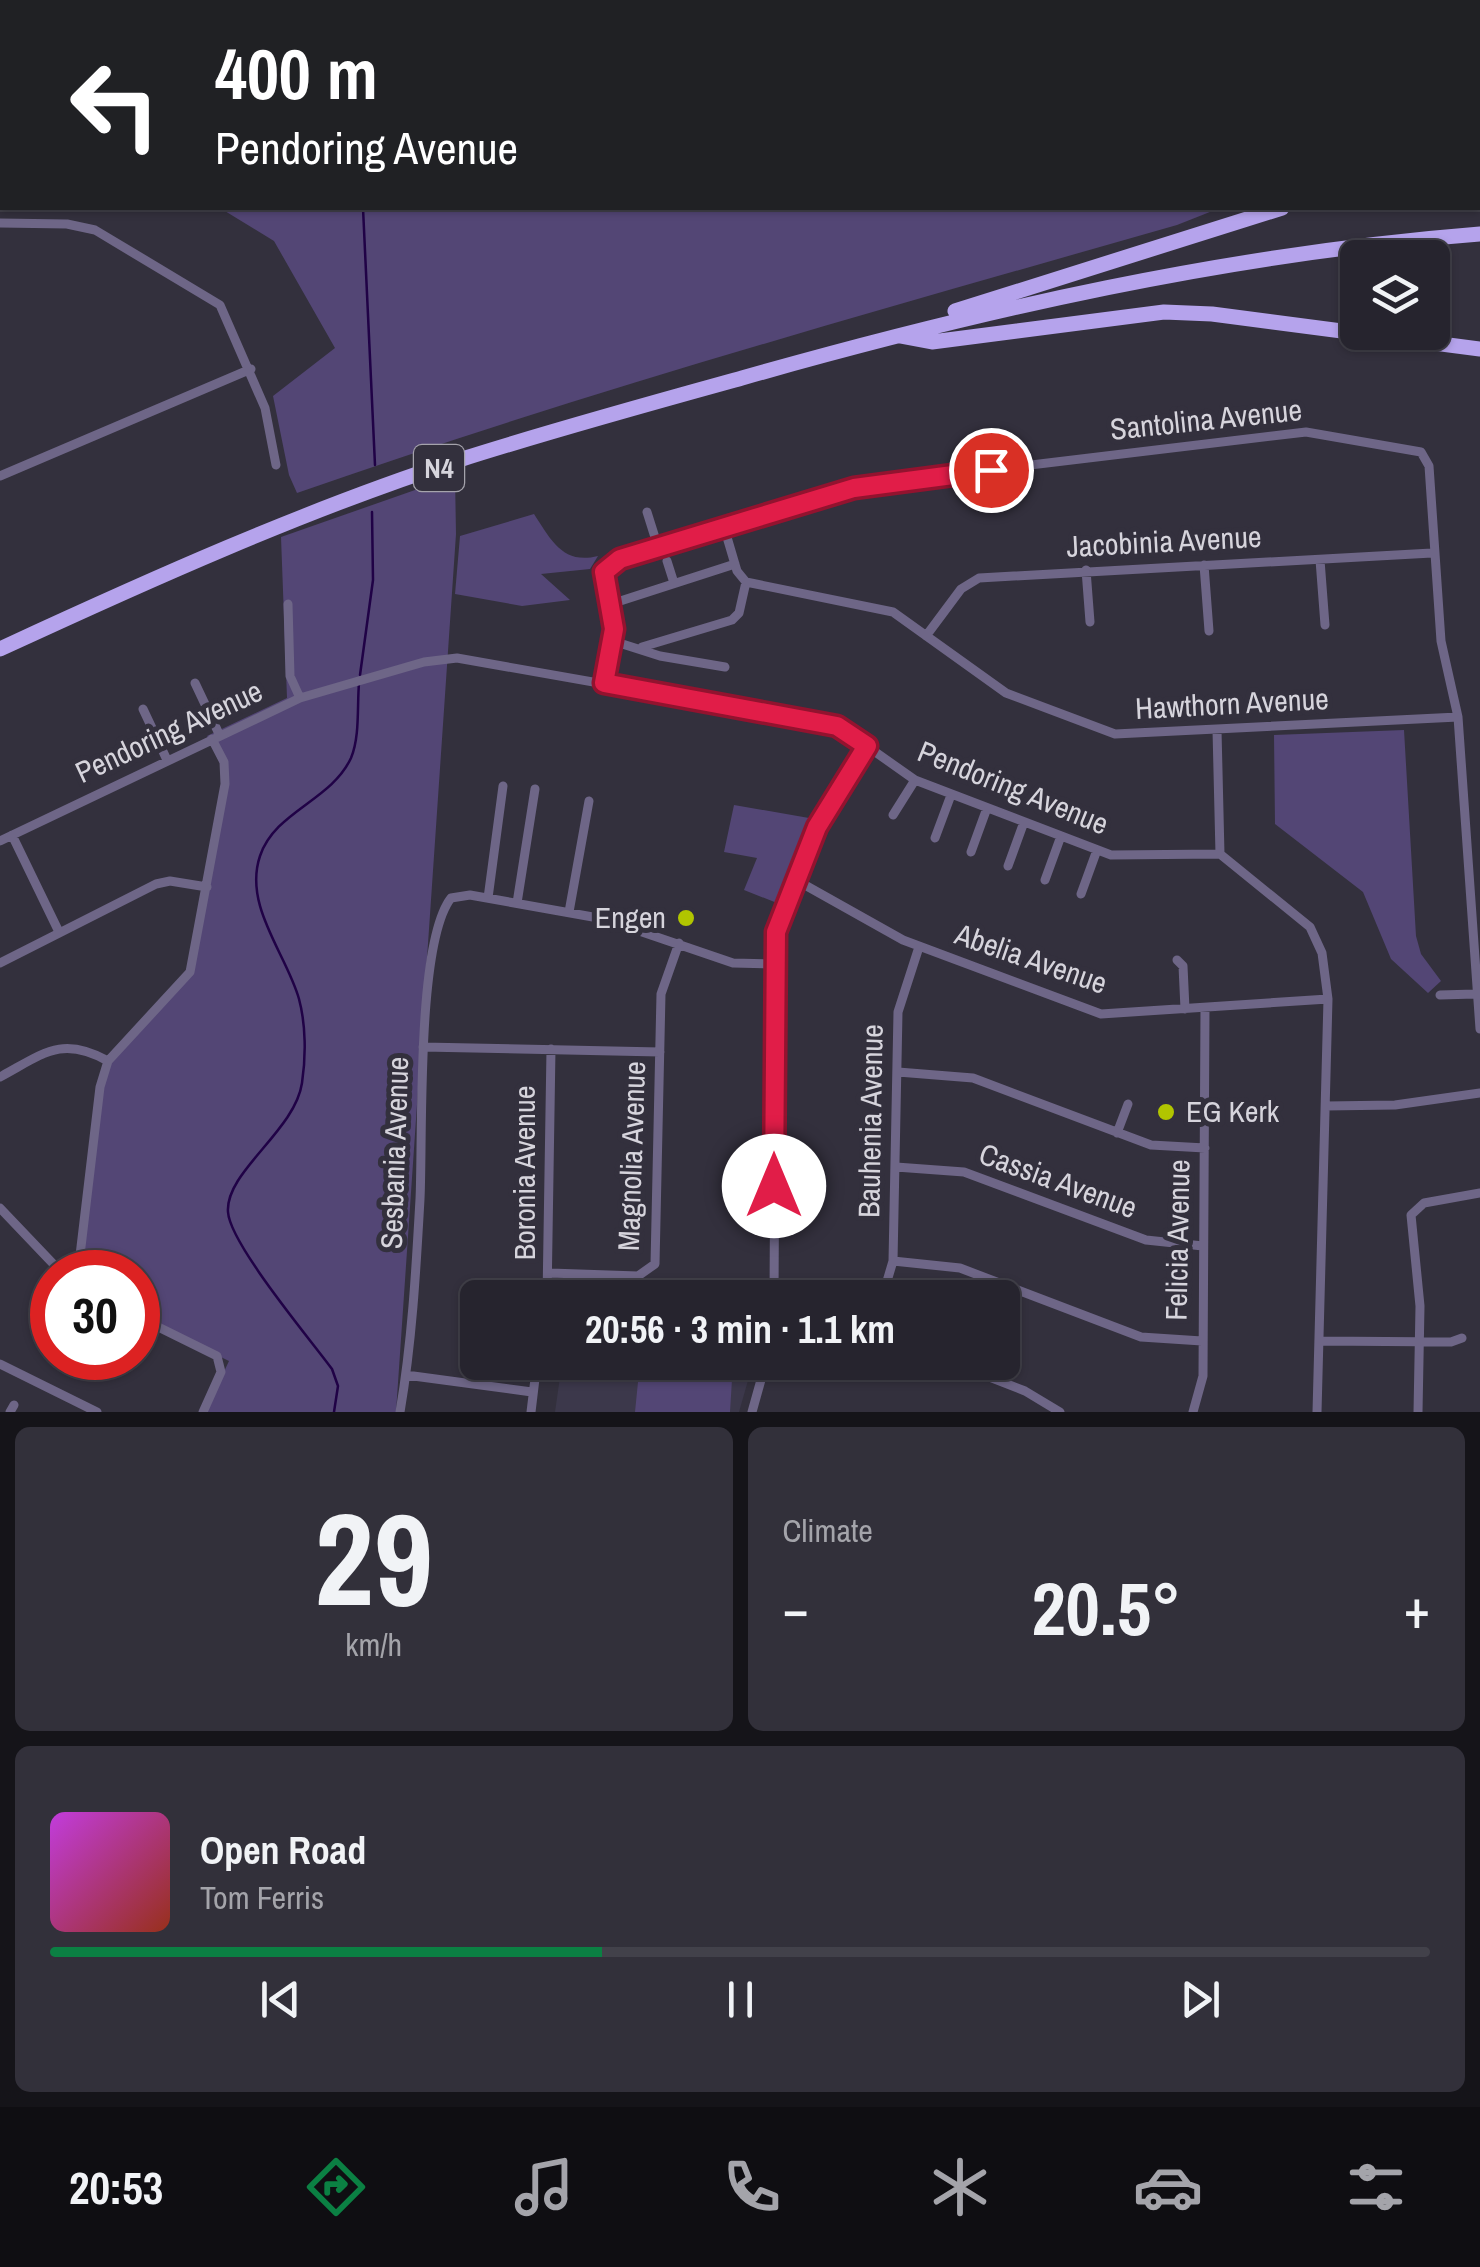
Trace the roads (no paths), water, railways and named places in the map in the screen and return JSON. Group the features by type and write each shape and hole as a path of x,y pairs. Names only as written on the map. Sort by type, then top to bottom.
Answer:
{"highway":[{"path":"896,334 961,308 1276,210"},
{"name":"N4","path":"0,650 152,578 456,461 896,334 1042,299 1238,262 1377,242 1480,234"},
{"path":"896,334 932,342 1164,312 1212,314 1480,349"}],"street":[{"path":"0,223 84,226 144,257 220,305 251,369 268,416 276,465"},
{"path":"0,476 251,369"},
{"name":"Santolina Avenue","path":"604,683 612,640 606,568 658,547 854,488 1321,432 1407,448 1427,460 1441,641 1458,717 1480,1029"},
{"path":"648,512 658,547"},
{"path":"642,648 732,620 739,613 746,582 735,564 724,527"},
{"name":"Jacobinia Avenue","path":"926,636 961,588 980,578 1432,553"},
{"path":"1320,560 1326,625"},
{"path":"667,561 674,583"},
{"path":"611,604 735,564"},
{"path":"1204,565 1209,631"},
{"path":"1086,570 1090,622"},
{"name":"Hawthorn Avenue","path":"746,582 884,608 1006,693 1106,732 1458,717"},
{"path":"288,604 290,676 300,698"},
{"path":"612,640 660,656 725,667"},
{"name":"Pendoring Avenue","path":"0,841 300,698 449,658 837,726 914,780 1097,850 1119,857 1220,854"},
{"path":"81,1250 100,1087 108,1061 186,981 207,887 226,778 216,737 195,683"},
{"path":"143,709 167,760"},
{"path":"1217,730 1220,854 1310,928 1322,953 1328,999 1317,1412"},
{"path":"774,1280 776,932 817,827 867,746"},
{"path":"894,814 914,780"},
{"path":"504,786 488,898 569,912 680,943 733,963 774,964"},
{"path":"517,903 535,789"},
{"path":"935,838 952,794"},
{"path":"569,912 589,801"},
{"path":"971,852 987,808"},
{"path":"1008,866 1024,822"},
{"path":"12,835 59,932"},
{"path":"1045,880 1061,836"},
{"path":"1081,894 1097,850"},
{"name":"Abelia Avenue","path":"796,880 918,947 1094,1012 1328,999"},
{"path":"0,963 164,882 207,887"},
{"name":"Sesbania Avenue","path":"400,1412 420,1194 423,1048 439,924 451,898 467,894 488,898"},
{"name":"Magnolia Avenue","path":"550,1273 638,1276 655,1264 661,994 680,943"},
{"name":"Bauhenia Avenue","path":"887,1280 893,1261 901,994 918,947"},
{"path":"1177,960 1183,966 1185,1009"},
{"path":"1440,995 1475,994"},
{"name":"Felicia Avenue","path":"1193,1412 1202,1385 1205,1008"},
{"path":"0,1077 62,1046 82,1049 108,1061"},
{"path":"423,1048 660,1052"},
{"name":"Boronia Avenue","path":"549,1280 550,1049"},
{"path":"898,1072 973,1078 1161,1147 1205,1148"},
{"path":"1326,1106 1395,1106 1480,1093"},
{"path":"1118,1132 1128,1104"},
{"name":"Cassia Avenue","path":"896,1167 964,1172 1146,1240 1203,1246"},
{"path":"1418,1412 1420,1342 1411,1215 1424,1203 1480,1193"},
{"path":"0,1208 40,1250"},
{"path":"893,1261 960,1268 1141,1336 1202,1341"},
{"path":"160,1328 216,1356 222,1365 203,1412"},
{"path":"1320,1341 1420,1342 1462,1338"},
{"path":"0,1364 97,1412"},
{"path":"406,1374 532,1392"},
{"path":"531,1412 534,1380"},
{"path":"754,1412 762,1380"},
{"path":"997,1380 1060,1412"}],"waterway":[{"path":"363,210 375,465"},
{"path":"360,675 373,580 372,512"},
{"path":"334,1412 338,1386 332,1369 256,1268 232,1227 228,1212 237,1182 297,1101 303,1073 301,1009 262,912 256,875 260,856 278,828 330,785 351,758 357,731 359,683"}],"place":[{"name":"Engen","path":"686,918"},
{"name":"EG Kerk","path":"1166,1112"}]}
